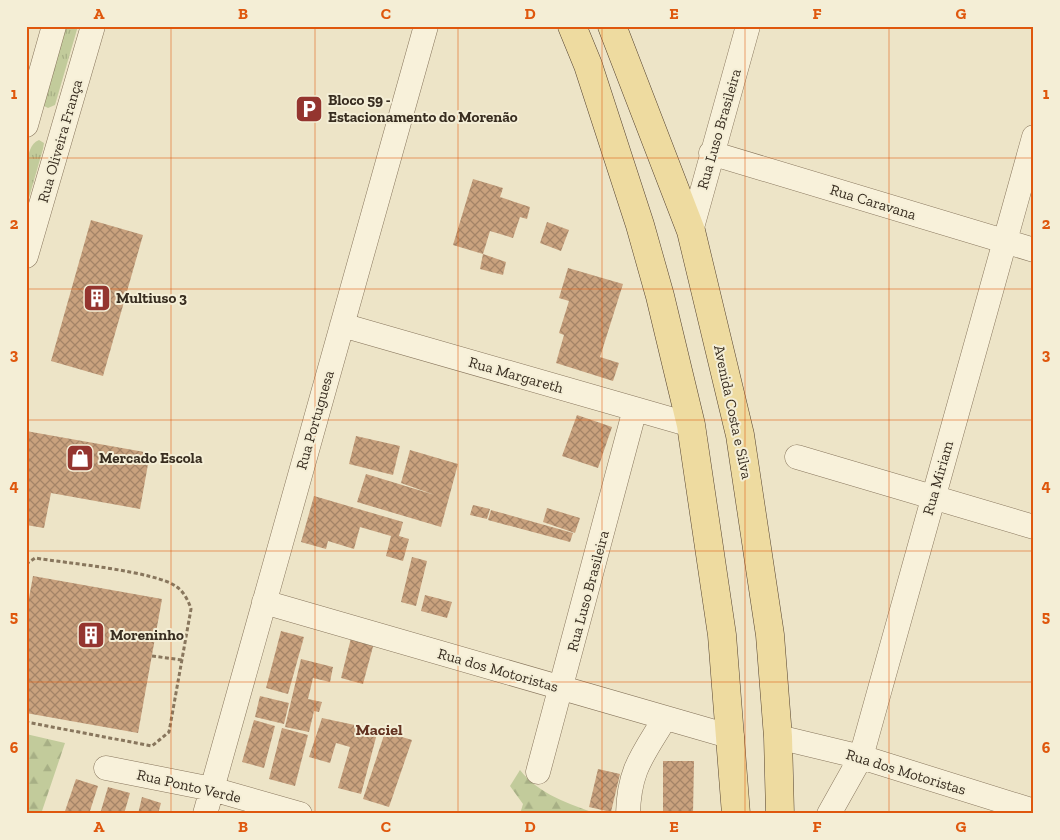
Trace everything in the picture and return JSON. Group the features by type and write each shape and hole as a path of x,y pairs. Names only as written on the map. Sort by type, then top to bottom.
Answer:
{"main road":[{"path":"565,26 588,65"},
{"path":"572,26 588,65 660,296 691,425 722,635 732,737 736,814"},
{"name":"Avenida Costa e Silva","path":"612,26 691,231 740,435 770,635 778,737 780,814"},
{"path":"618,26 630,71"}],"street":[{"path":"54,26 27,122 62,131"},
{"name":"Rua Oliveira França","path":"26,256 93,26"},
{"name":"Rua Portuguesa","path":"205,814 426,26"},
{"name":"Rua Luso Brasileira","path":"691,231 711,153 748,26"},
{"name":"Rua Miriam","path":"829,814 861,757 1034,137"},
{"name":"Rua Caravana","path":"711,153 1034,250"},
{"name":"Rua Margareth","path":"342,325 691,425"},
{"name":"Rua Luso Brasileira","path":"538,772 562,688 635,409"},
{"path":"797,457 1034,527"},
{"name":"Rua dos Motoristas","path":"264,602 732,737"},
{"path":"628,814 629,792 634,769 665,718"},
{"name":"Rua dos Motoristas","path":"778,737 861,757 1034,811"},
{"name":"Rua Ponto Verde","path":"106,768 212,788 300,814"}],"path":[{"path":"26,564 35,558 156,578 178,587 189,601 192,609 169,732 152,746 26,722"},
{"path":"152,656 182,660"}],"green space":[{"path":"64,26 78,26 55,105 48,108 44,106 43,101"},
{"path":"39,140 44,143 43,149 26,208 27,159 30,150"},
{"path":"26,734 65,743 41,814 26,814"},
{"path":"520,770 545,792 597,814 520,814 523,804 510,786"}],"building":[{"path":"473,179 503,188 500,197 530,207 527,219 520,217 513,238 490,231 483,254 453,245"},
{"name":"Multiuso 3","path":"91,220 143,235 103,376 51,361"},
{"path":"547,222 569,230 561,251 540,243"},
{"path":"483,254 506,262 503,275 480,269"},
{"path":"568,268 623,284 600,357 619,363 613,381 556,363 564,335 559,333 569,301 559,298"},
{"path":"577,415 612,427 598,468 562,456"},
{"path":"26,431 150,453 140,509 51,493 44,528 26,525"},
{"path":"356,436 400,446 393,475 349,464"},
{"path":"410,450 458,464 441,527 357,502 366,474 435,495 401,483"},
{"path":"314,496 403,522 399,536 409,539 403,561 386,556 391,536 360,527 354,549 328,541 326,549 301,542"},
{"path":"473,505 490,509 487,519 470,515"},
{"path":"547,508 580,518 575,533 543,522"},
{"path":"491,510 573,533 570,542 488,520"},
{"path":"412,557 427,561 416,606 401,602"},
{"name":"Moreninho","path":"33,576 162,599 138,733 26,713 26,614"},
{"path":"425,595 452,602 447,618 421,611"},
{"path":"281,631 304,637 288,694 266,688"},
{"path":"352,634 375,639 363,684 341,678"},
{"path":"301,659 333,667 330,682 313,678 308,699 322,702 319,712 314,711 309,732 285,727"},
{"path":"260,696 289,703 284,724 255,717"},
{"path":"322,718 378,730 361,794 338,788 350,747 336,743 330,763 309,757"},
{"path":"254,720 275,726 264,768 242,762"},
{"path":"282,728 308,735 295,786 269,779"},
{"path":"385,732 412,740 389,807 363,799"},
{"path":"663,761 694,761 693,814 663,814"},
{"path":"598,769 620,774 611,812 589,807"},
{"path":"76,779 98,786 89,814 64,814"},
{"path":"108,787 130,793 124,814 100,814"},
{"path":"142,797 161,803 158,814 138,814"}],"place":[{"name":"Bloco 59 - Estacionamento do Morenão","path":"309,109"},
{"name":"Multiuso 3","path":"97,298"},
{"name":"Mercado Escola","path":"80,458"},
{"name":"Moreninho","path":"91,635"}],"district":[{"name":"Maciel","path":"379,729"}]}
